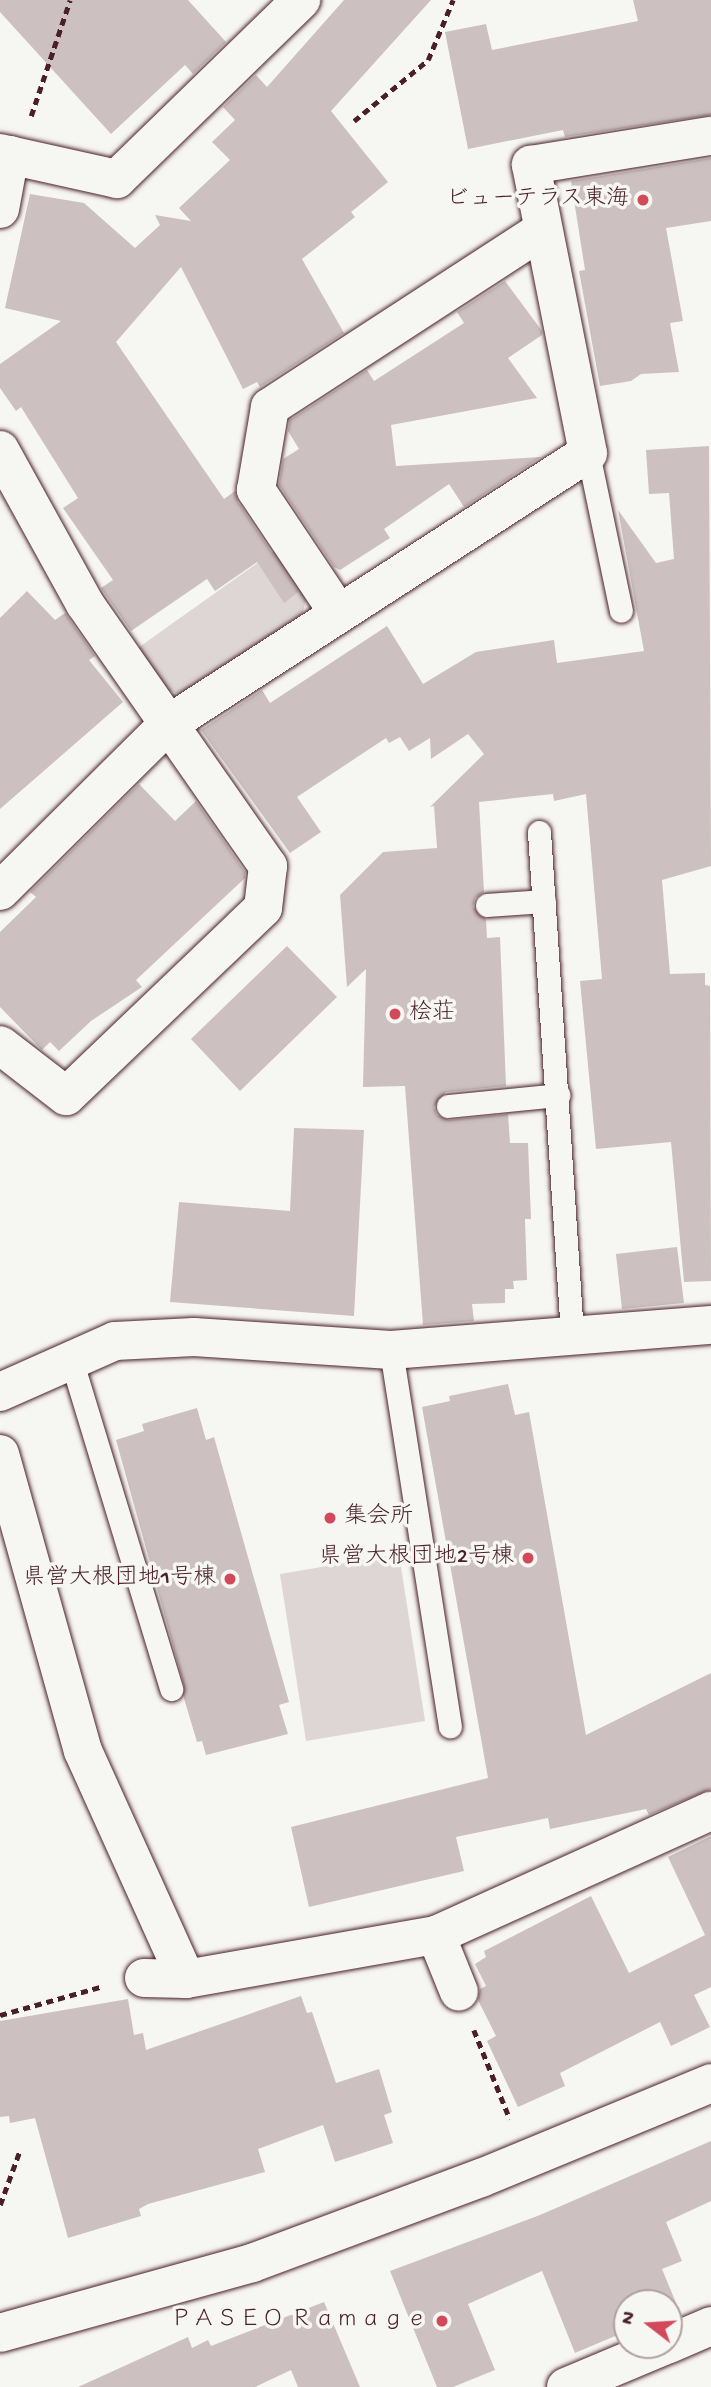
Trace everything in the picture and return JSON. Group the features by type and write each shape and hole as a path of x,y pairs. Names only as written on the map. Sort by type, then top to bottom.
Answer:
{"street":[{"path":"0,209 10,155 117,179 301,0"},
{"path":"0,891 167,724 337,611 588,453 531,165 711,136"},
{"path":"337,611 256,490 270,407 542,230"},
{"path":"0,450 85,604 268,866 263,908 66,1096 2,1050"},
{"path":"0,1392 115,1341 194,1337 391,1350 711,1325"},
{"path":"0,1454 83,1751 186,1979"},
{"path":"144,1978 186,1979 436,1935 711,1811"},
{"path":"436,1935 459,1992"},
{"path":"0,2333 252,2263 481,2178 711,2083"},
{"path":"683,2338 711,2326"},
{"path":"566,2387 632,2359"}],"lane":[{"path":"588,453 621,611"},
{"path":"539,832 572,1334"},
{"path":"487,905 544,901"},
{"path":"448,1106 558,1096"},
{"path":"391,1350 450,1726"},
{"path":"71,1359 171,1689"}],"path":[{"path":"10,155 70,0"},
{"path":"354,121 428,60 453,0"},
{"path":"0,2015 106,1986"},
{"path":"459,1992 512,2124"},
{"path":"0,2205 20,2150"}],"shaded area":[{"path":"277,549 307,596 302,616 183,695 160,688 135,650"},
{"path":"399,1554 425,1721 306,1741 280,1574"}],"building":[{"path":"0,0 188,0 226,42 193,74 185,65 111,134 0,12"},
{"path":"344,0 431,0 331,111 388,182 351,212 355,217 302,259 344,333 260,387 257,382 243,389 181,267 116,342 224,499 235,491 238,502 298,592 284,603 257,562 215,591 207,579 131,631 101,588 113,580 63,508 78,498 21,407 16,411 0,388 0,364 61,321 5,308 30,194 84,203 135,248 160,225 155,215 191,221 179,208 230,160 212,142 235,120 223,107 256,75 267,87"},
{"path":"633,0 711,0 711,115 565,137 563,130 468,149 445,32 486,24 492,50 638,21"},
{"path":"711,158 711,221 666,228 683,321 670,323 679,372 641,374 631,381 600,386 579,271 585,270 571,181"},
{"path":"505,281 542,331 542,335 508,358 537,398 391,425 396,466 541,457 464,507 449,484 384,529 390,538 340,570 334,567 279,485 283,459 299,449 288,431 290,420 367,370 374,381 464,323 457,312"},
{"path":"709,446 711,866 662,880 670,974 705,973 705,985 710,986 711,1281 684,1282 671,1142 596,1149 580,981 602,979 586,794 554,801 553,794 479,802 484,892 475,898 473,907 486,919 487,938 500,937 506,1086 446,1092 434,1107 437,1115 449,1120 508,1114 510,1143 528,1143 531,1219 525,1219 527,1280 513,1281 514,1289 505,1289 505,1303 472,1304 474,1321 423,1325 405,1086 363,1087 366,969 347,987 340,895 383,852 437,848 434,806 430,807 484,754 468,734 431,759 430,738 409,751 400,737 389,743 386,738 297,797 321,832 290,853 201,730 262,690 270,703 387,626 423,684 476,652 554,640 557,663 644,651 618,510 656,563 674,559 669,493 649,494 646,450"},
{"path":"27,591 55,620 65,613 95,656 89,660 123,702 0,809 0,618"},
{"path":"139,784 175,821 196,801 245,872 245,878 136,980 142,987 91,1021 59,1051 50,1042 42,1050 0,1007 0,932 36,897 30,892"},
{"path":"287,946 337,997 240,1091 191,1039"},
{"path":"294,1128 364,1130 354,1316 170,1302 179,1202 290,1211"},
{"path":"677,1247 684,1303 622,1309 616,1254"},
{"path":"508,1384 515,1415 529,1412 586,1735 711,1673 711,1789 649,1815 646,1809 550,1829 548,1818 456,1837 464,1871 309,1907 291,1827 488,1778 422,1407 450,1401 449,1396"},
{"name":"県営大根団地1号棟","path":"197,1408 206,1440 214,1437 289,1702 279,1705 288,1734 206,1755 202,1741 197,1742 183,1695 184,1685 116,1440 144,1431 142,1424"},
{"path":"711,1836 711,1987 694,1995 710,2027 671,2046 660,2022 560,2073 565,2086 518,2107 487,2041 496,2036 478,2000 480,1989 486,1986 475,1964 486,1957 484,1951 591,1896 629,1973 705,1935 668,1857"},
{"path":"301,1996 307,2013 312,2012 336,2083 379,2069 392,2112 384,2115 393,2143 335,2162 323,2125 258,2149 265,2172 148,2204 139,2209 141,2216 68,2238 35,2118 10,2123 9,2116 0,2117 0,2021 128,1999 134,2035 143,2033 146,2050"},
{"path":"711,2141 711,2201 666,2222 682,2261 662,2269 670,2289 613,2289 613,2337 575,2353 542,2271 468,2304 495,2370 453,2387 437,2387 390,2271 540,2215"},
{"path":"324,2302 360,2387 298,2387 291,2370 255,2387 78,2387 188,2337 192,2348 208,2340 211,2346"}],"place":[{"name":"ビューテラス東海","path":"643,200"},
{"name":"桧荘","path":"395,1014"},
{"name":"集会所","path":"330,1518"},
{"name":"県営大根団地2号棟","path":"528,1558"},
{"name":"県営大根団地1号棟","path":"230,1579"},
{"name":"ＰＡＳＥＯ Ｒａｍａｇｅ","path":"442,2321"}]}
